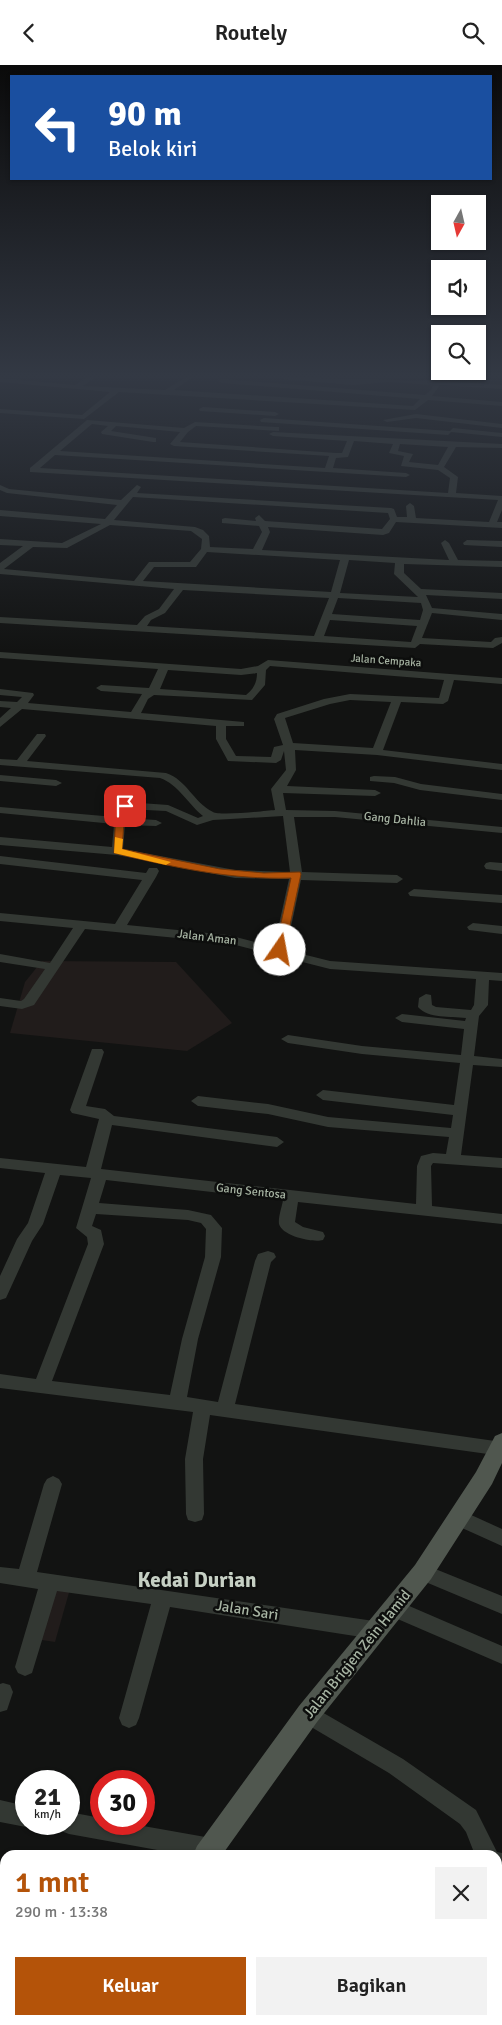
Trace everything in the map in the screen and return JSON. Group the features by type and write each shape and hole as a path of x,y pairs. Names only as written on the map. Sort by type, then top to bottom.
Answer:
{"main road":[{"name":"Jalan Brigjen Zein Hamid","path":"209,1850 308,1714 374,1630 423,1572 484,1478 501,1447"}],"street":[{"path":"35,468 33,470 452,494 502,499 492,524"},
{"path":"211,500 237,468"},
{"path":"256,553 266,532 265,527 260,523 258,504 277,468"},
{"path":"285,468 406,475"},
{"path":"396,492 410,468"},
{"path":"441,468 454,477 452,494"},
{"path":"0,542 64,546 107,523 123,503 133,495 144,476"},
{"path":"0,487 7,491 123,503"},
{"path":"133,495 391,511 394,519"},
{"path":"410,506 412,520"},
{"path":"0,513 192,529 200,532 206,538 205,549 192,566 152,564 136,584"},
{"path":"394,519 502,525"},
{"path":"225,521 383,532 386,531 394,519"},
{"path":"445,543 455,562"},
{"path":"467,543 502,544"},
{"path":"0,567 30,545"},
{"path":"205,549 400,561 502,564"},
{"path":"318,639 336,595 345,557"},
{"path":"0,620 318,639 407,647 415,645 418,641 428,610 427,605 410,582 399,575 400,561"},
{"path":"0,571 136,584 336,595 502,596"},
{"path":"140,628 148,618 162,611 180,587"},
{"path":"428,610 502,617"},
{"path":"328,617 423,623"},
{"path":"418,641 493,645 498,640 502,640"},
{"name":"Jalan Cempaka","path":"0,655 241,672 264,666 502,681"},
{"path":"101,687 248,698 261,684 264,666"},
{"path":"134,715 144,697 156,688 164,667"},
{"path":"280,950 296,874 285,814 276,795 277,789 291,770 289,747 279,719 290,712 341,698 360,696 443,701 450,678"},
{"path":"0,692 29,694 21,706 9,714 0,724"},
{"path":"377,752 397,699"},
{"path":"0,704 240,725"},
{"path":"220,723 221,739 231,759 276,760 278,748 289,747 377,752 502,767"},
{"path":"20,763 41,736"},
{"path":"0,762 162,775 172,779 196,805 212,817"},
{"path":"0,778 56,783"},
{"path":"374,779 395,780 420,787 502,797"},
{"path":"277,789 375,793"},
{"name":"Gang Dahlia","path":"120,821 121,808 126,805 168,808 198,822 212,817 285,814 371,816 502,830"},
{"path":"0,810 156,823"},
{"path":"117,851 120,821"},
{"path":"0,841 117,851 235,874 296,874 397,879"},
{"path":"0,860 150,877"},
{"path":"118,929 159,860"},
{"path":"414,893 502,899"},
{"name":"Jalan Aman","path":"0,917 228,939 280,950 302,959 330,965 502,977"},
{"path":"0,1002 20,1005 29,1003 82,926"},
{"path":"473,927 502,930"},
{"path":"0,959 53,967"},
{"path":"452,1159 461,1111 472,1020 481,1005 483,975"},
{"path":"426,998 425,1007 433,1011 472,1020"},
{"path":"402,1018 472,1020"},
{"path":"288,1039 362,1050 502,1063"},
{"path":"42,1385 96,1244 95,1234 84,1228 107,1117 100,1112 77,1111 98,1052"},
{"path":"323,1095 461,1111"},
{"path":"198,1101 268,1109 320,1121 457,1133"},
{"path":"107,1120 277,1142"},
{"path":"424,1210 426,1160 452,1159 502,1163"},
{"name":"Gang Sentosa","path":"0,1163 502,1219"},
{"path":"0,1294 25,1239 35,1224 54,1169"},
{"path":"291,1195 286,1224 298,1232 317,1235"},
{"path":"89,1208 188,1215 206,1219 214,1228 213,1257 190,1339 177,1403"},
{"path":"226,1410 237,1360 250,1323 263,1261 264,1258 268,1257"},
{"path":"0,1381 42,1385 501,1447"},
{"path":"195,1515 194,1459 203,1407"},
{"path":"26,1577 53,1485"},
{"path":"458,1517 502,1538"},
{"path":"423,1572 502,1605"},
{"name":"Jalan Sari","path":"0,1575 163,1597 374,1630"},
{"path":"25,1667 50,1581"},
{"path":"129,1718 163,1597"},
{"path":"393,1608 502,1655"},
{"path":"308,1714 396,1766 472,1820 484,1850"},
{"path":"0,1811 15,1814"},
{"path":"80,1825 198,1850"}],"shaded area":[{"path":"42,961 176,962 232,1023 187,1051 10,1033 25,982"},
{"path":"50,1586 70,1589 55,1642 35,1639"}],"slow traffic":[{"path":"118,839 117,851 166,862"}],"district":[{"name":"Kedai Durian","path":"197,1580"}],"route":[{"path":"125,806 121,808 117,851 235,874 296,874 280,950"}]}
